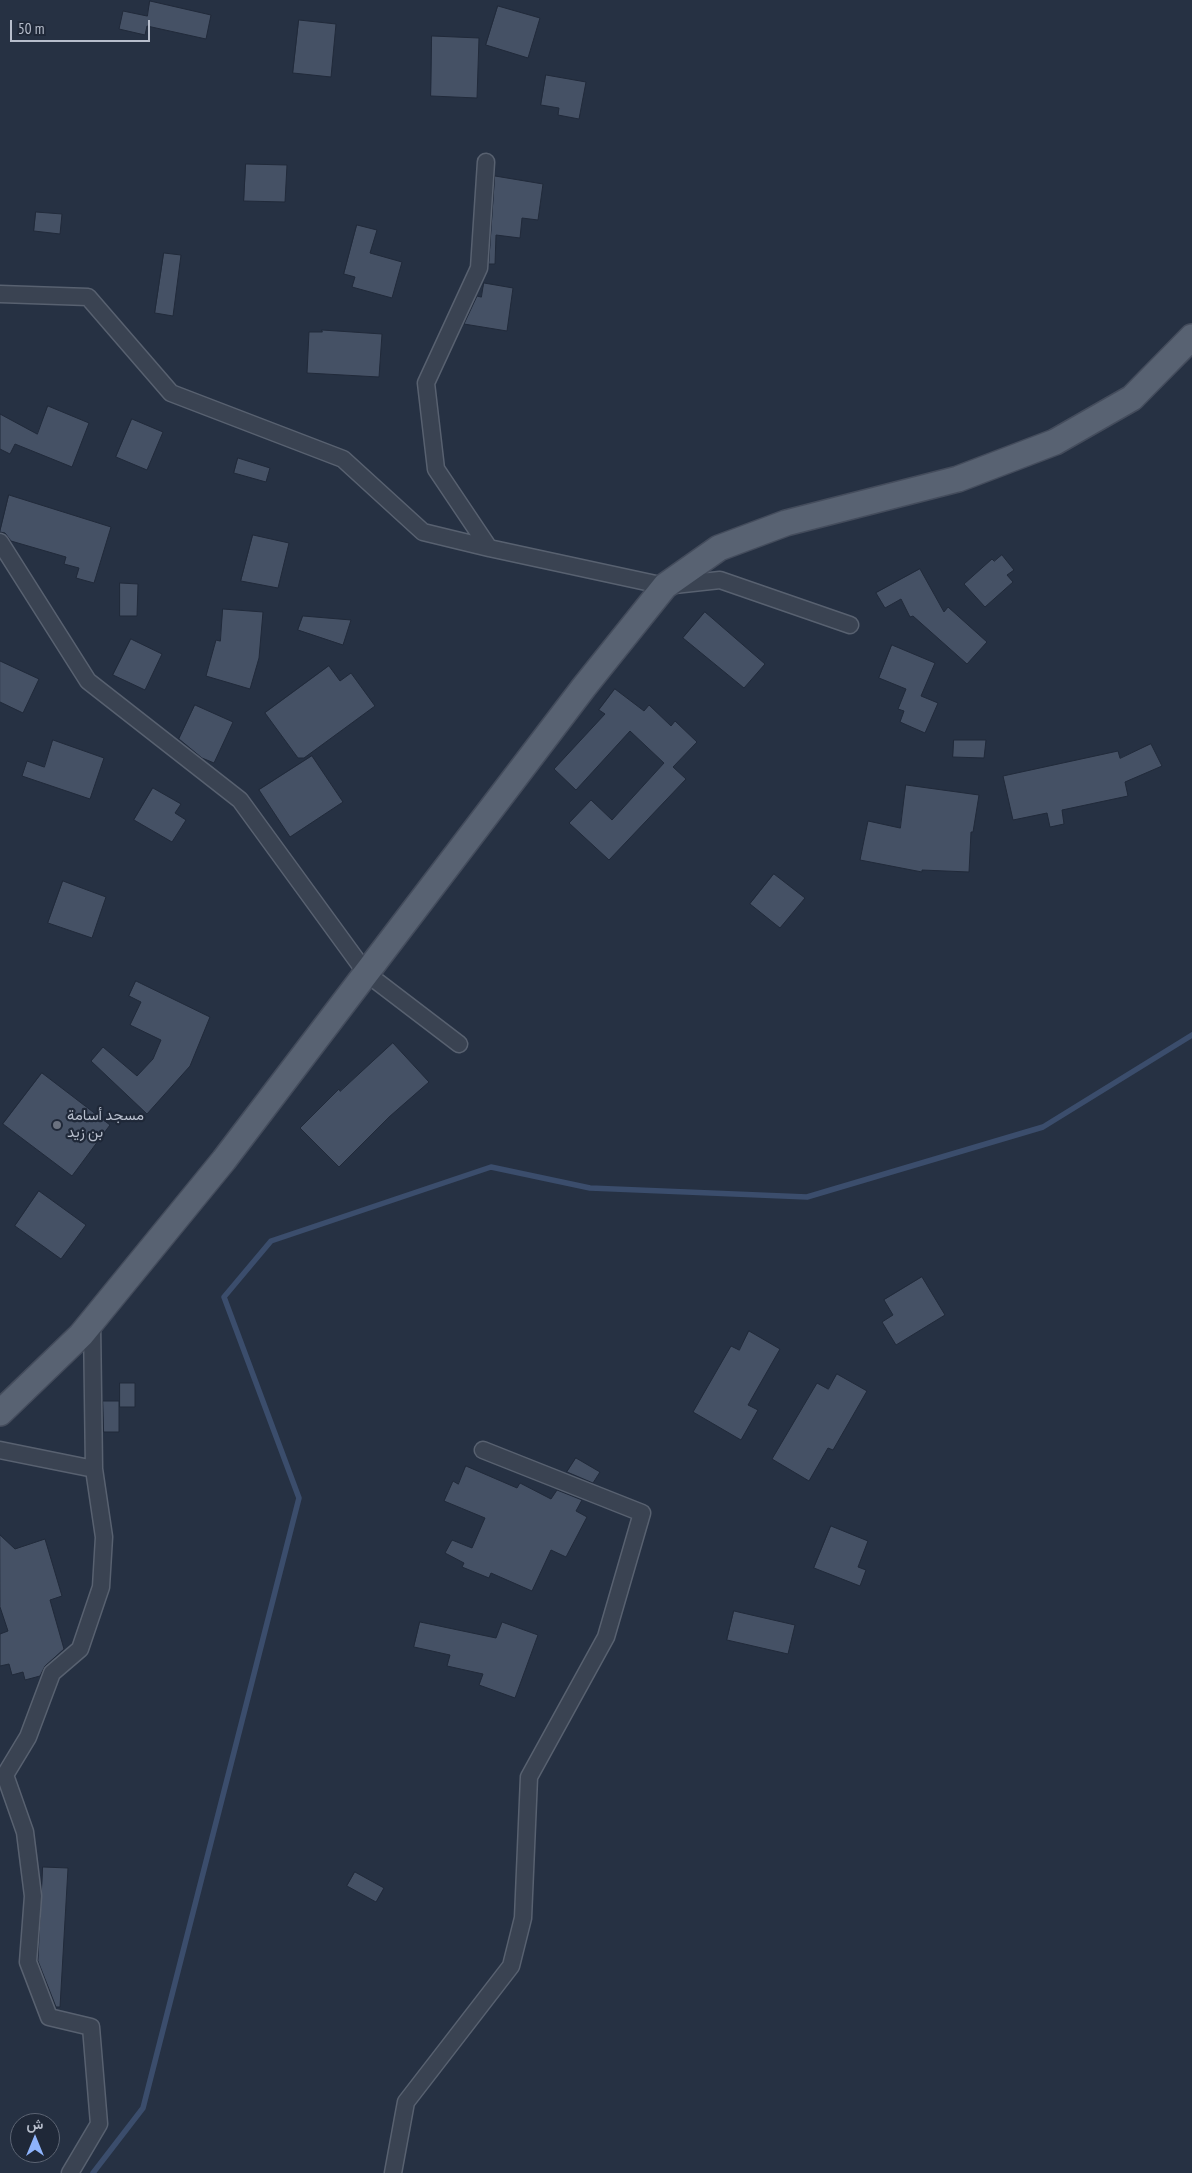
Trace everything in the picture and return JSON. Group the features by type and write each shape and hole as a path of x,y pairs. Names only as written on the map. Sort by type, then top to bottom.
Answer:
{"main road":[{"path":"0,1413 92,1322 224,1160 584,687 665,586 719,548 786,524 958,479 1055,442 1132,398 1192,337"}],"street":[{"path":"486,162 479,268 426,383 436,469 489,548"},
{"path":"0,294 88,297 171,393 343,459 423,532 665,586 720,580 850,625"},
{"path":"0,542 88,681 240,800 366,973 459,1044"},
{"path":"70,2173 99,2124 91,2027 49,2017 28,1962 33,1896 25,1832 5,1775 28,1737 52,1673 80,1649 101,1587 104,1538 94,1470 92,1322"},
{"path":"0,1450 94,1470"},
{"path":"393,2173 406,2102 511,1966 523,1918 529,1777 606,1637 642,1512 483,1450"}],"building":[{"path":"150,1 211,15 206,39 147,26 145,35 119,29 123,11 147,16"},
{"path":"498,6 540,18 528,58 486,45"},
{"path":"299,20 336,24 331,77 293,73"},
{"path":"432,36 479,38 477,98 431,96"},
{"path":"546,75 586,82 579,119 558,115 559,108 541,105"},
{"path":"246,164 287,165 285,202 244,201"},
{"path":"495,176 543,184 538,220 522,218 520,238 496,235 495,264 489,264"},
{"path":"36,212 62,214 60,234 34,231"},
{"path":"357,225 377,230 370,253 402,262 392,298 352,287 355,277 344,274"},
{"path":"164,253 181,255 173,316 155,313"},
{"path":"484,283 513,288 507,331 464,324 477,296 481,297"},
{"path":"322,330 382,334 379,377 307,373 309,332 322,332"},
{"path":"48,406 89,423 72,467 15,444 10,454 0,449 0,414 37,434"},
{"path":"132,419 163,432 147,470 116,457"},
{"path":"238,458 270,468 266,482 234,473"},
{"path":"9,495 111,527 94,583 76,578 79,568 64,564 66,557 11,541 5,533 0,532"},
{"path":"253,535 289,543 278,588 241,581"},
{"path":"1002,555 1014,570 1007,575 1013,582 985,607 964,584 992,559 994,561"},
{"path":"920,569 944,612 948,607 987,642 967,664 913,616 910,617 901,599 885,608 876,593"},
{"path":"120,583 138,584 137,616 120,616"},
{"path":"223,609 263,612 259,658 250,689 206,676 216,640 220,641"},
{"path":"705,612 765,664 744,688 683,638"},
{"path":"303,616 351,620 343,645 298,630"},
{"path":"131,639 162,654 145,690 113,675"},
{"path":"892,645 935,663 921,696 938,703 925,733 900,722 904,711 898,709 906,689 879,678"},
{"path":"0,661 39,679 23,713 0,702"},
{"path":"329,666 340,681 351,673 375,706 304,758 298,758 265,713"},
{"path":"615,689 644,711 649,705 671,726 675,721 697,742 673,767 686,779 609,860 569,823 591,800 612,820 664,763 630,731 576,790 554,769 605,714 599,710"},
{"path":"195,705 233,722 214,763 202,758 179,739"},
{"path":"53,740 104,758 90,799 22,776 27,761 44,767"},
{"path":"954,740 986,740 984,758 953,757"},
{"path":"1151,744 1162,766 1125,782 1128,796 1062,810 1064,824 1050,827 1047,813 1013,820 1003,776 1118,751 1120,758"},
{"path":"312,756 343,802 290,837 259,790"},
{"path":"906,785 979,795 973,832 971,832 969,872 922,870 922,872 860,860 868,821 900,828"},
{"path":"153,788 181,804 175,813 186,820 172,842 134,820"},
{"path":"774,874 805,898 780,928 750,904"},
{"path":"63,881 106,897 92,938 48,923"},
{"path":"136,981 210,1017 190,1066 147,1114 91,1061 103,1047 137,1076 153,1059 161,1040 130,1025 141,1002 129,996"},
{"path":"393,1043 429,1082 389,1117 339,1167 300,1128 339,1089 340,1091"},
{"name":"مسجد أسامة بن زيد","path":"42,1073 110,1125 72,1176 3,1124"},
{"path":"39,1191 86,1225 61,1259 15,1226"},
{"path":"922,1277 945,1315 896,1345 882,1322 893,1315 884,1300"},
{"path":"749,1331 780,1349 748,1405 758,1410 741,1440 693,1412 731,1346 739,1350"},
{"path":"837,1374 867,1391 833,1450 828,1448 809,1481 772,1459 817,1383 828,1389"},
{"path":"120,1383 135,1383 135,1407 120,1407"},
{"path":"103,1401 119,1401 119,1432 104,1432"},
{"path":"576,1458 600,1472 593,1483 567,1472"},
{"path":"466,1466 517,1488 520,1483 551,1499 557,1490 582,1500 576,1511 587,1517 566,1557 551,1550 532,1591 491,1573 489,1578 462,1567 464,1563 445,1553 452,1540 472,1548 485,1518 444,1501 453,1481 458,1484"},
{"path":"831,1526 868,1541 858,1567 866,1570 860,1586 814,1568"},
{"path":"0,1535 15,1549 45,1539 62,1596 50,1600 64,1649 45,1666 40,1676 25,1680 23,1672 12,1675 9,1664 0,1666 0,1634 8,1631 0,1607"},
{"path":"734,1611 795,1625 788,1654 727,1640"},
{"path":"420,1622 496,1638 502,1622 538,1635 515,1698 479,1685 483,1674 447,1666 450,1655 414,1647"},
{"path":"43,1867 68,1868 60,2007 56,2007 38,1961"},
{"path":"355,1872 384,1888 376,1902 347,1886"}],"waterway":[{"path":"93,2173 143,2108 299,1498 224,1297 271,1241 491,1167 590,1188 807,1197 1043,1127 1192,1035"}],"place":[{"name":"مسجد أسامة بن زيد","path":"57,1125"}]}
